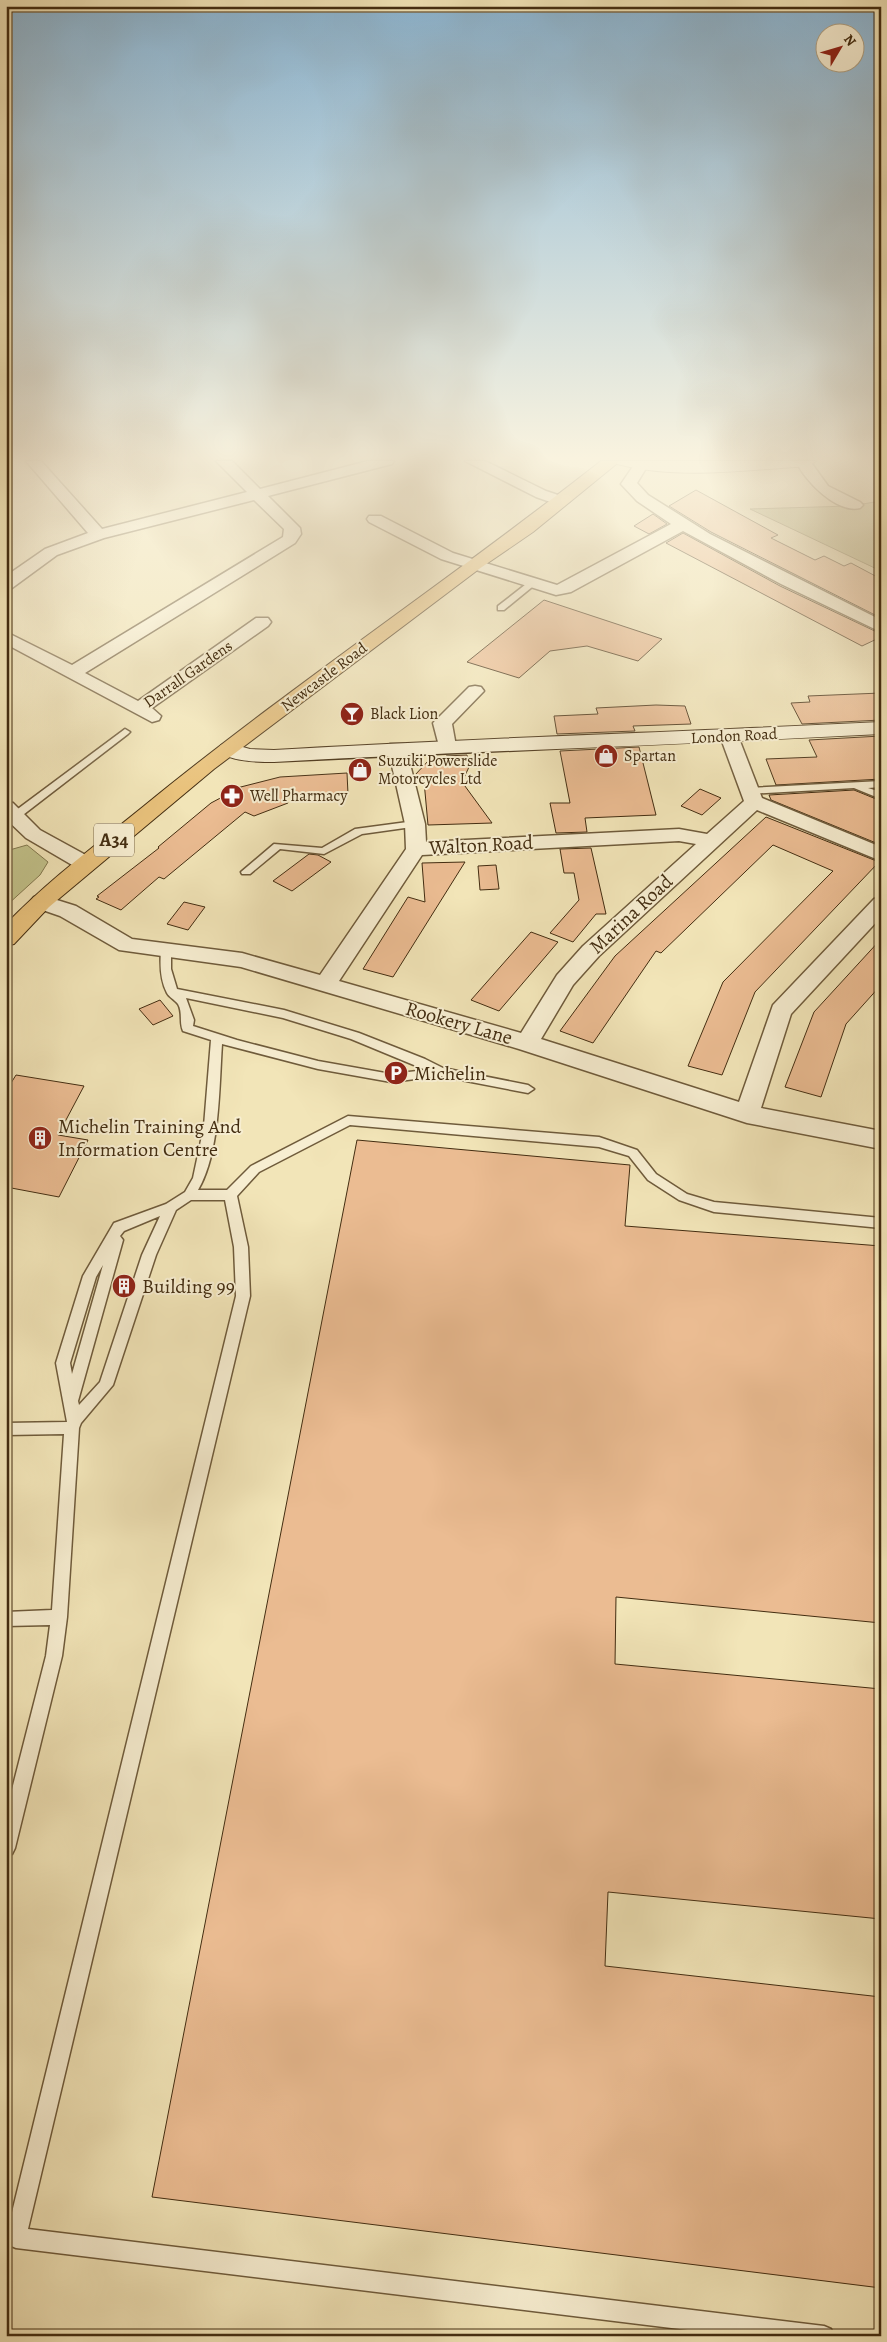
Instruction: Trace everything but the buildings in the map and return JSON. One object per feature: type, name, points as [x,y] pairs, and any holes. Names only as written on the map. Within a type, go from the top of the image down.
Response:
[{"type":"highway","name":"Newcastle Road","points":[[228,749],[466,570]]},
{"type":"highway","name":"A34","points":[[6,938],[41,902],[228,749]]},
{"type":"main road","name":"London Road","points":[[228,749],[249,755],[274,756],[398,748],[629,741],[881,728]]},
{"type":"street","points":[[6,584],[25,570]]},
{"type":"street","points":[[6,638],[72,674],[240,570]]},
{"type":"street","points":[[490,570],[556,590],[565,588],[598,570]]},
{"type":"street","points":[[770,570],[881,627]]},
{"type":"street","name":"Darrall Gardens","points":[[72,674],[146,712],[262,622]]},
{"type":"street","points":[[447,746],[442,723],[475,691]]},
{"type":"street","points":[[729,736],[751,796],[881,855]]},
{"type":"street","points":[[398,748],[415,824],[416,848]]},
{"type":"street","name":"Marina Road","points":[[527,1043],[565,980],[591,951],[710,841],[751,796]]},
{"type":"street","points":[[11,812],[33,834],[86,864]]},
{"type":"street","name":"Walton Road","points":[[325,985],[416,848],[679,835],[710,841]]},
{"type":"street","name":"Rookery Lane","points":[[41,902],[68,911],[127,945],[242,960],[527,1043],[747,1114],[881,1140]]},
{"type":"street","points":[[747,1114],[781,1011],[881,904]]},
{"type":"lane","points":[[501,608],[533,584]]},
{"type":"lane","points":[[11,812],[125,732]]},
{"type":"lane","points":[[751,796],[881,784]]},
{"type":"lane","points":[[854,786],[881,796]]},
{"type":"lane","points":[[246,872],[278,846],[324,851],[359,831],[415,824]]},
{"type":"lane","points":[[166,950],[165,969],[172,992],[183,1002],[188,1020],[187,1028],[318,1065],[390,1078],[440,1072]]},
{"type":"lane","points":[[172,992],[236,1002],[284,1014],[355,1036],[421,1062],[440,1072],[528,1089]]},
{"type":"lane","points":[[6,1848],[54,1656],[60,1617],[63,1543],[74,1424],[70,1404],[122,1226],[171,1207],[189,1195],[199,1178],[210,1126],[217,1038]]},
{"type":"lane","points":[[189,1195],[230,1195],[255,1169],[348,1120],[599,1142],[633,1153],[652,1177],[683,1197],[714,1206],[881,1223]]},
{"type":"lane","points":[[230,1195],[242,1246],[243,1296],[16,2238],[824,2336]]},
{"type":"lane","points":[[6,1429],[74,1424],[106,1385],[149,1255],[171,1207]]},
{"type":"lane","points":[[6,1619],[60,1617]]},
{"type":"green space","points":[[27,845],[48,862],[40,875],[6,906],[6,851]]},
{"type":"place","name":"Black Lion","points":[[352,714]]},
{"type":"place","name":"Spartan","points":[[606,756]]},
{"type":"place","name":"Suzuki Powerslide Motorcycles Ltd","points":[[360,770]]},
{"type":"place","name":"Well Pharmacy","points":[[232,796]]},
{"type":"place","name":"Michelin","points":[[396,1073]]},
{"type":"place","name":"Michelin Training And Information Centre","points":[[40,1138]]},
{"type":"place","name":"Building 99","points":[[124,1286]]}]
